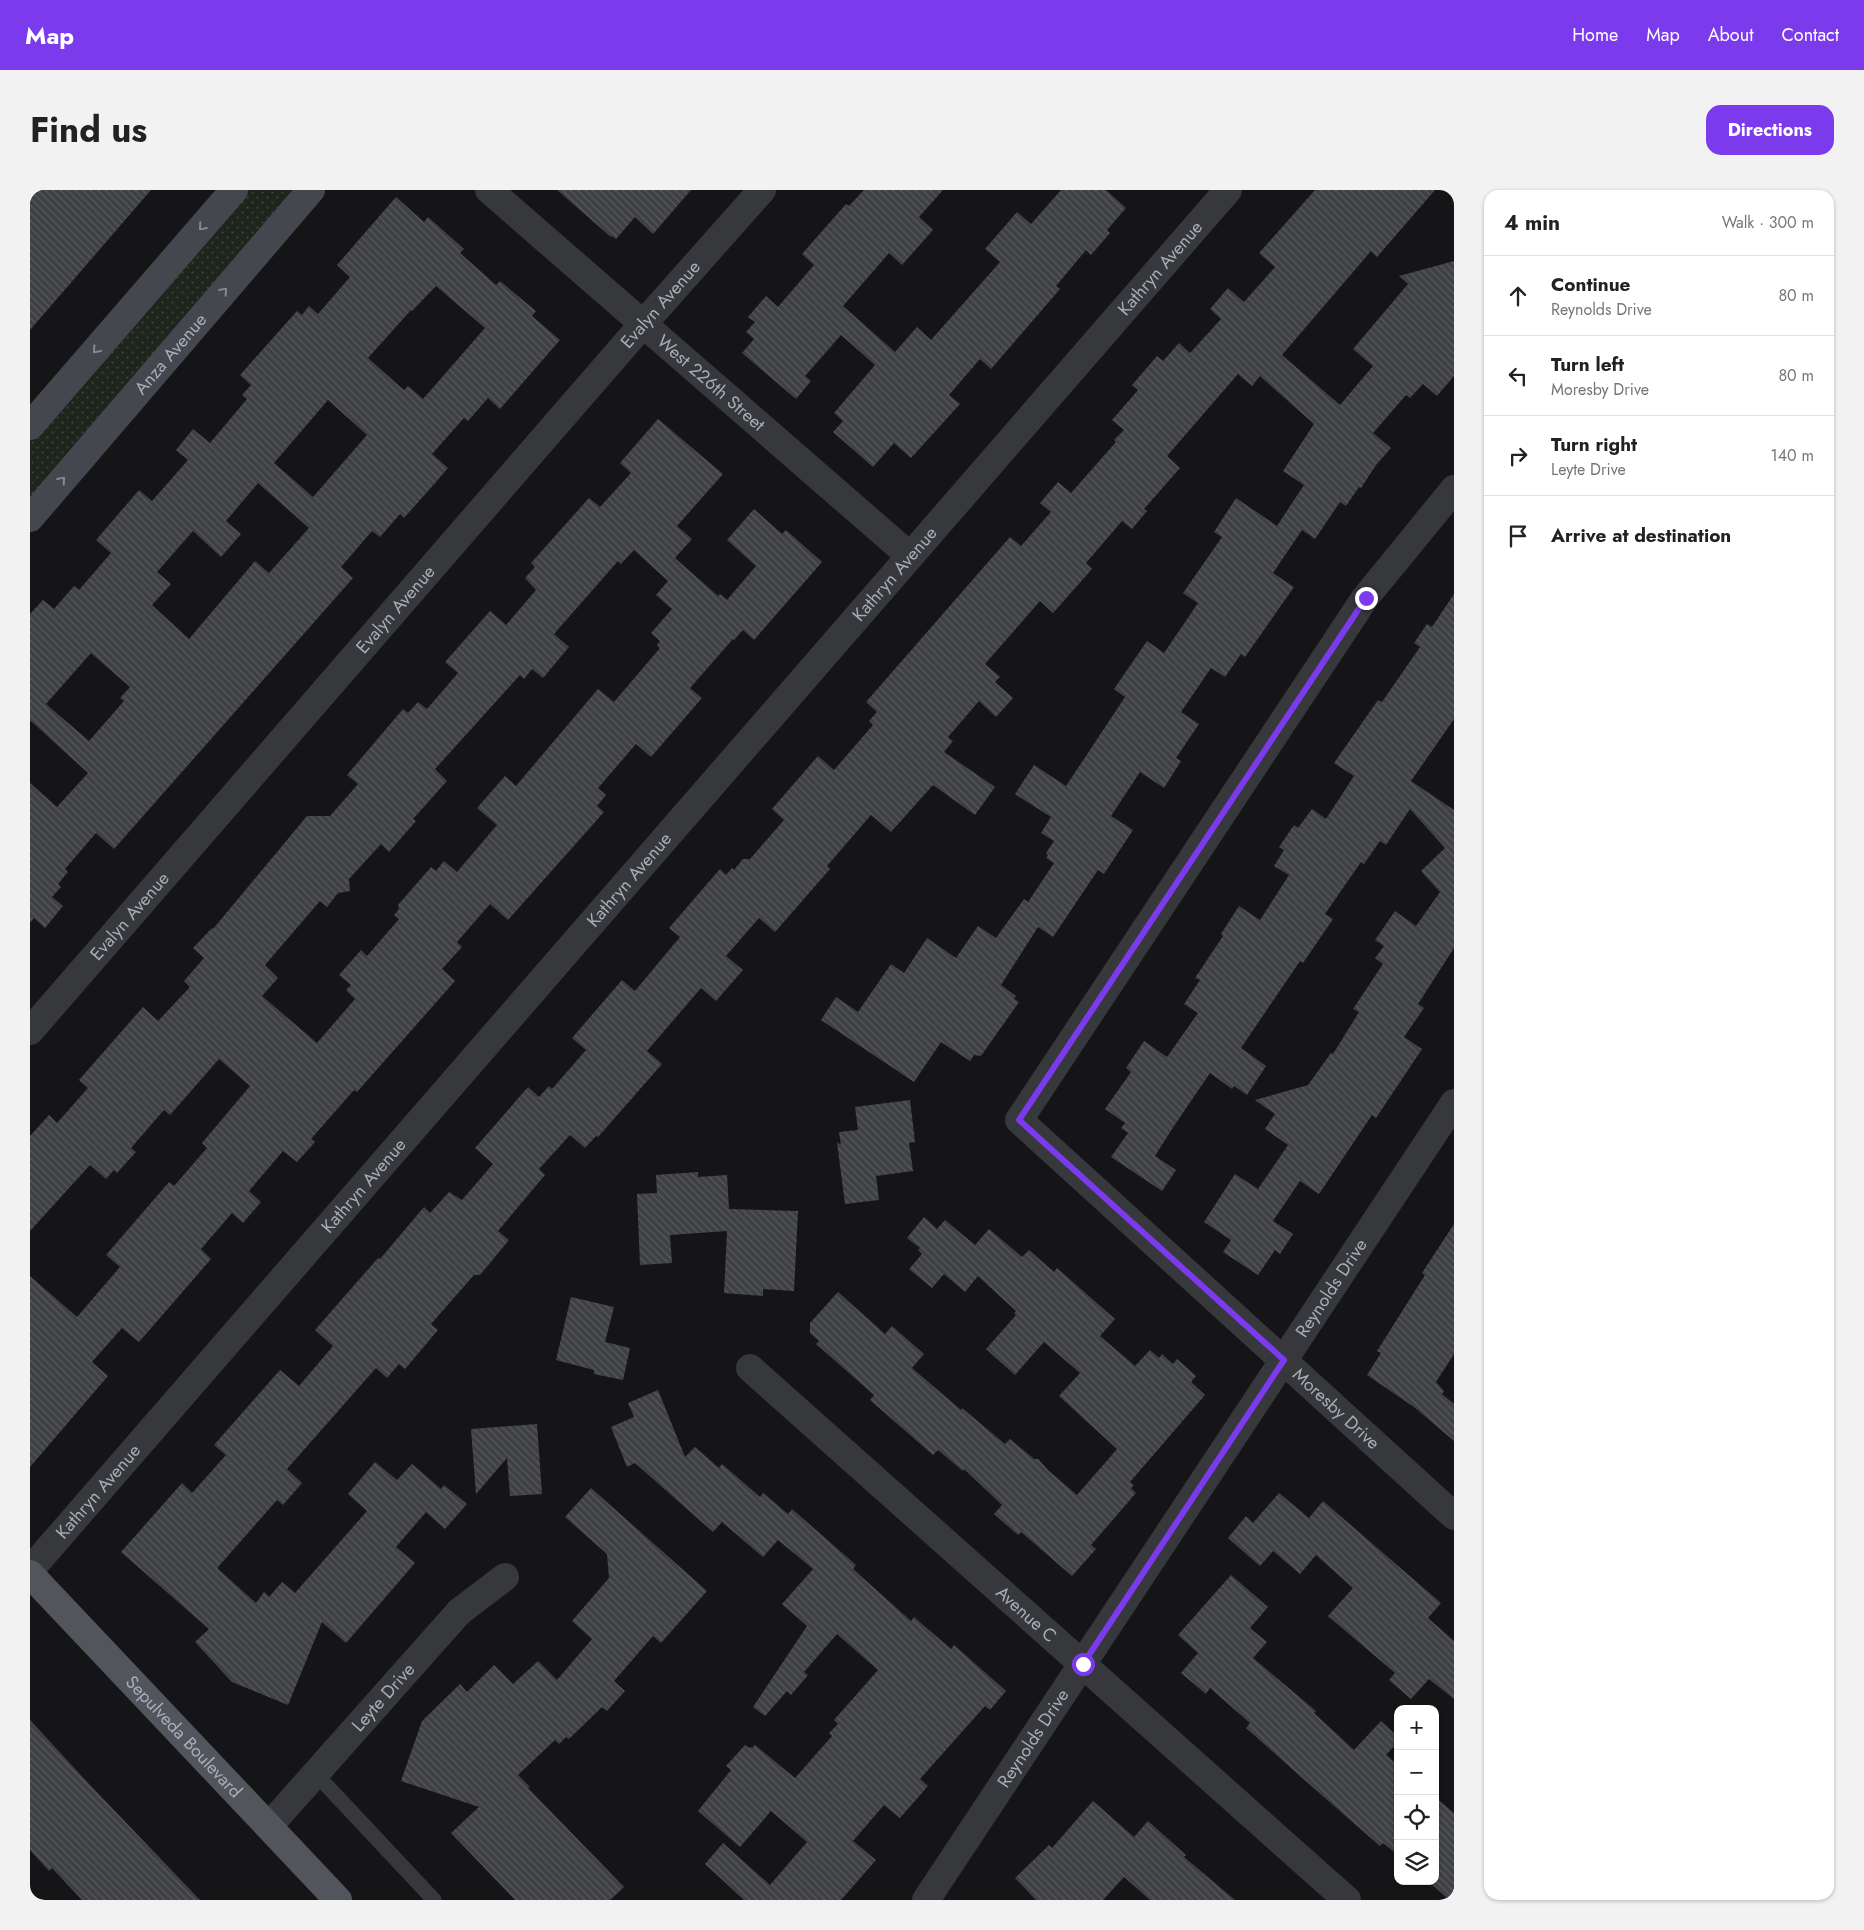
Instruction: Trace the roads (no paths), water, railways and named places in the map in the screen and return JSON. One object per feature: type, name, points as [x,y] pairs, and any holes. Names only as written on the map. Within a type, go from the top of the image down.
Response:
[{"type":"main road","points":[[30,426],[234,190]]},
{"type":"main road","name":"Anza Avenue","points":[[30,518],[311,190]]},
{"type":"main road","name":"Sepulveda Boulevard","points":[[30,1572],[338,1900]]},
{"type":"street","name":"West 226th Street","points":[[489,190],[910,556]]},
{"type":"street","name":"Evalyn Avenue","points":[[30,1031],[643,324],[762,190]]},
{"type":"street","name":"Kathryn Avenue","points":[[30,1572],[1228,190]]},
{"type":"street","name":"Moresby Drive","points":[[1454,489],[1366,598],[1019,1120],[1454,1516]]},
{"type":"street","name":"Reynolds Drive","points":[[926,1900],[1454,1102]]},
{"type":"street","name":"Avenue C","points":[[750,1368],[1347,1900]]},
{"type":"street","name":"Leyte Drive","points":[[269,1826],[459,1612],[505,1577]]},
{"type":"lane","points":[[315,1773],[434,1900]]}]
